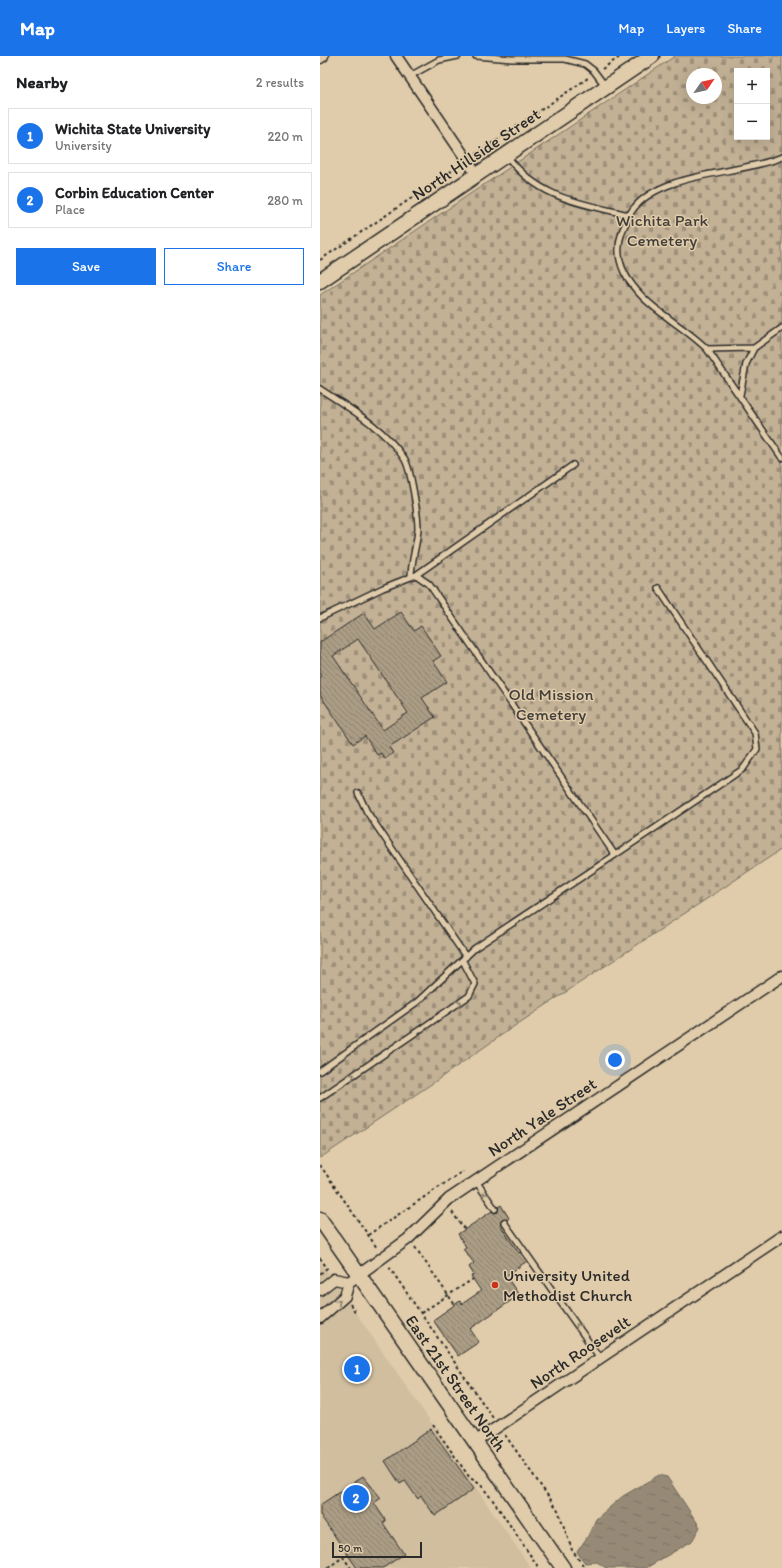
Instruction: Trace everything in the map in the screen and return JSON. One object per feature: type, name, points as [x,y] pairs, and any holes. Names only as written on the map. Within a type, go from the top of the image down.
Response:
[{"type":"main road","name":"North Hillside Street","points":[[320,281],[652,56]]},
{"type":"main road","name":"East 21st Street North","points":[[320,1219],[354,1279],[475,1442],[563,1568]]},
{"type":"street","points":[[396,56],[477,175]]},
{"type":"street","name":"North Yale Street","points":[[320,1318],[345,1296],[354,1279],[408,1239],[449,1199],[782,976]]},
{"type":"street","name":"North Roosevelt","points":[[475,1442],[782,1236]]},
{"type":"street","points":[[320,1290],[334,1279],[354,1279]]},
{"type":"lane","points":[[410,76],[440,60],[458,56]]},
{"type":"lane","points":[[476,56],[512,59],[565,59],[585,64],[594,71],[606,87]]},
{"type":"lane","points":[[506,155],[517,169],[531,181],[550,193],[569,201],[628,215]]},
{"type":"lane","points":[[782,157],[760,165],[692,178],[656,191],[635,206],[628,215],[620,239],[618,253],[623,272],[632,286],[647,302],[694,336],[707,349],[782,458]]},
{"type":"lane","points":[[740,396],[746,364],[754,348],[782,328]]},
{"type":"lane","points":[[707,349],[754,348]]},
{"type":"lane","points":[[320,389],[376,427],[405,459],[416,502],[418,530],[411,564],[414,576],[429,584],[615,855]]},
{"type":"lane","points":[[320,618],[383,588],[414,576],[573,465]]},
{"type":"lane","points":[[320,1071],[417,1002],[475,948],[743,769],[757,749],[755,733],[658,588]]},
{"type":"lane","points":[[320,1098],[469,996],[475,984],[464,959],[366,812],[358,793]]},
{"type":"lane","points":[[476,1181],[495,1209]]},
{"type":"lane","points":[[504,1222],[600,1358]]},
{"type":"path","points":[[320,1165],[498,1426],[558,1510],[572,1550],[585,1568]]},
{"type":"path","points":[[368,1235],[463,1171]]},
{"type":"path","points":[[415,1247],[455,1305]]},
{"type":"path","points":[[320,1258],[327,1268],[320,1274]]},
{"type":"path","points":[[421,1313],[473,1279]]},
{"type":"path","points":[[433,1425],[470,1478],[480,1484],[495,1503],[539,1568]]},
{"type":"path","points":[[328,1568],[343,1557],[351,1568]]},
{"type":"shaded area","points":[[320,1261],[433,1425],[531,1568],[320,1568]]},
{"type":"green space","name":"Old Mission Cemetery","points":[[675,56],[782,56],[782,849],[513,1027],[430,1085],[320,1158],[320,295]]},
{"type":"water","points":[[659,1475],[667,1477],[700,1527],[692,1541],[646,1568],[606,1568],[597,1562],[585,1563],[577,1552],[588,1536],[596,1519],[623,1496]]},
{"type":"building","points":[[401,612],[414,631],[421,626],[441,656],[433,661],[447,682],[422,698],[435,717],[389,747],[393,753],[385,759],[381,753],[377,755],[365,736],[353,744],[320,695],[320,642],[364,613],[375,629]],"holes":[[[358,639],[408,713],[383,730],[333,656]]]},
{"type":"building","name":"University United Methodist Church","points":[[501,1205],[509,1218],[507,1220],[502,1219],[500,1225],[519,1253],[520,1252],[527,1261],[506,1276],[519,1295],[470,1329],[479,1342],[458,1356],[433,1320],[460,1301],[462,1304],[481,1291],[471,1276],[474,1275],[469,1267],[474,1263],[463,1249],[466,1247],[458,1234],[492,1211],[495,1213],[498,1212],[498,1207]]},
{"type":"building","points":[[431,1429],[474,1489],[435,1516],[421,1496],[418,1499],[405,1481],[400,1484],[385,1461]]},
{"type":"building","points":[[363,1476],[381,1498],[374,1503],[386,1521],[383,1523],[404,1554],[383,1568],[357,1568],[320,1515],[320,1505]]},
{"type":"place","name":"University United Methodist Church","points":[[495,1285]]},
{"type":"place","name":"Wichita State University","points":[[357,1369]]},
{"type":"place","name":"Corbin Education Center","points":[[356,1498]]},
{"type":"park label","name":"Wichita Park Cemetery","points":[[662,230]]}]
